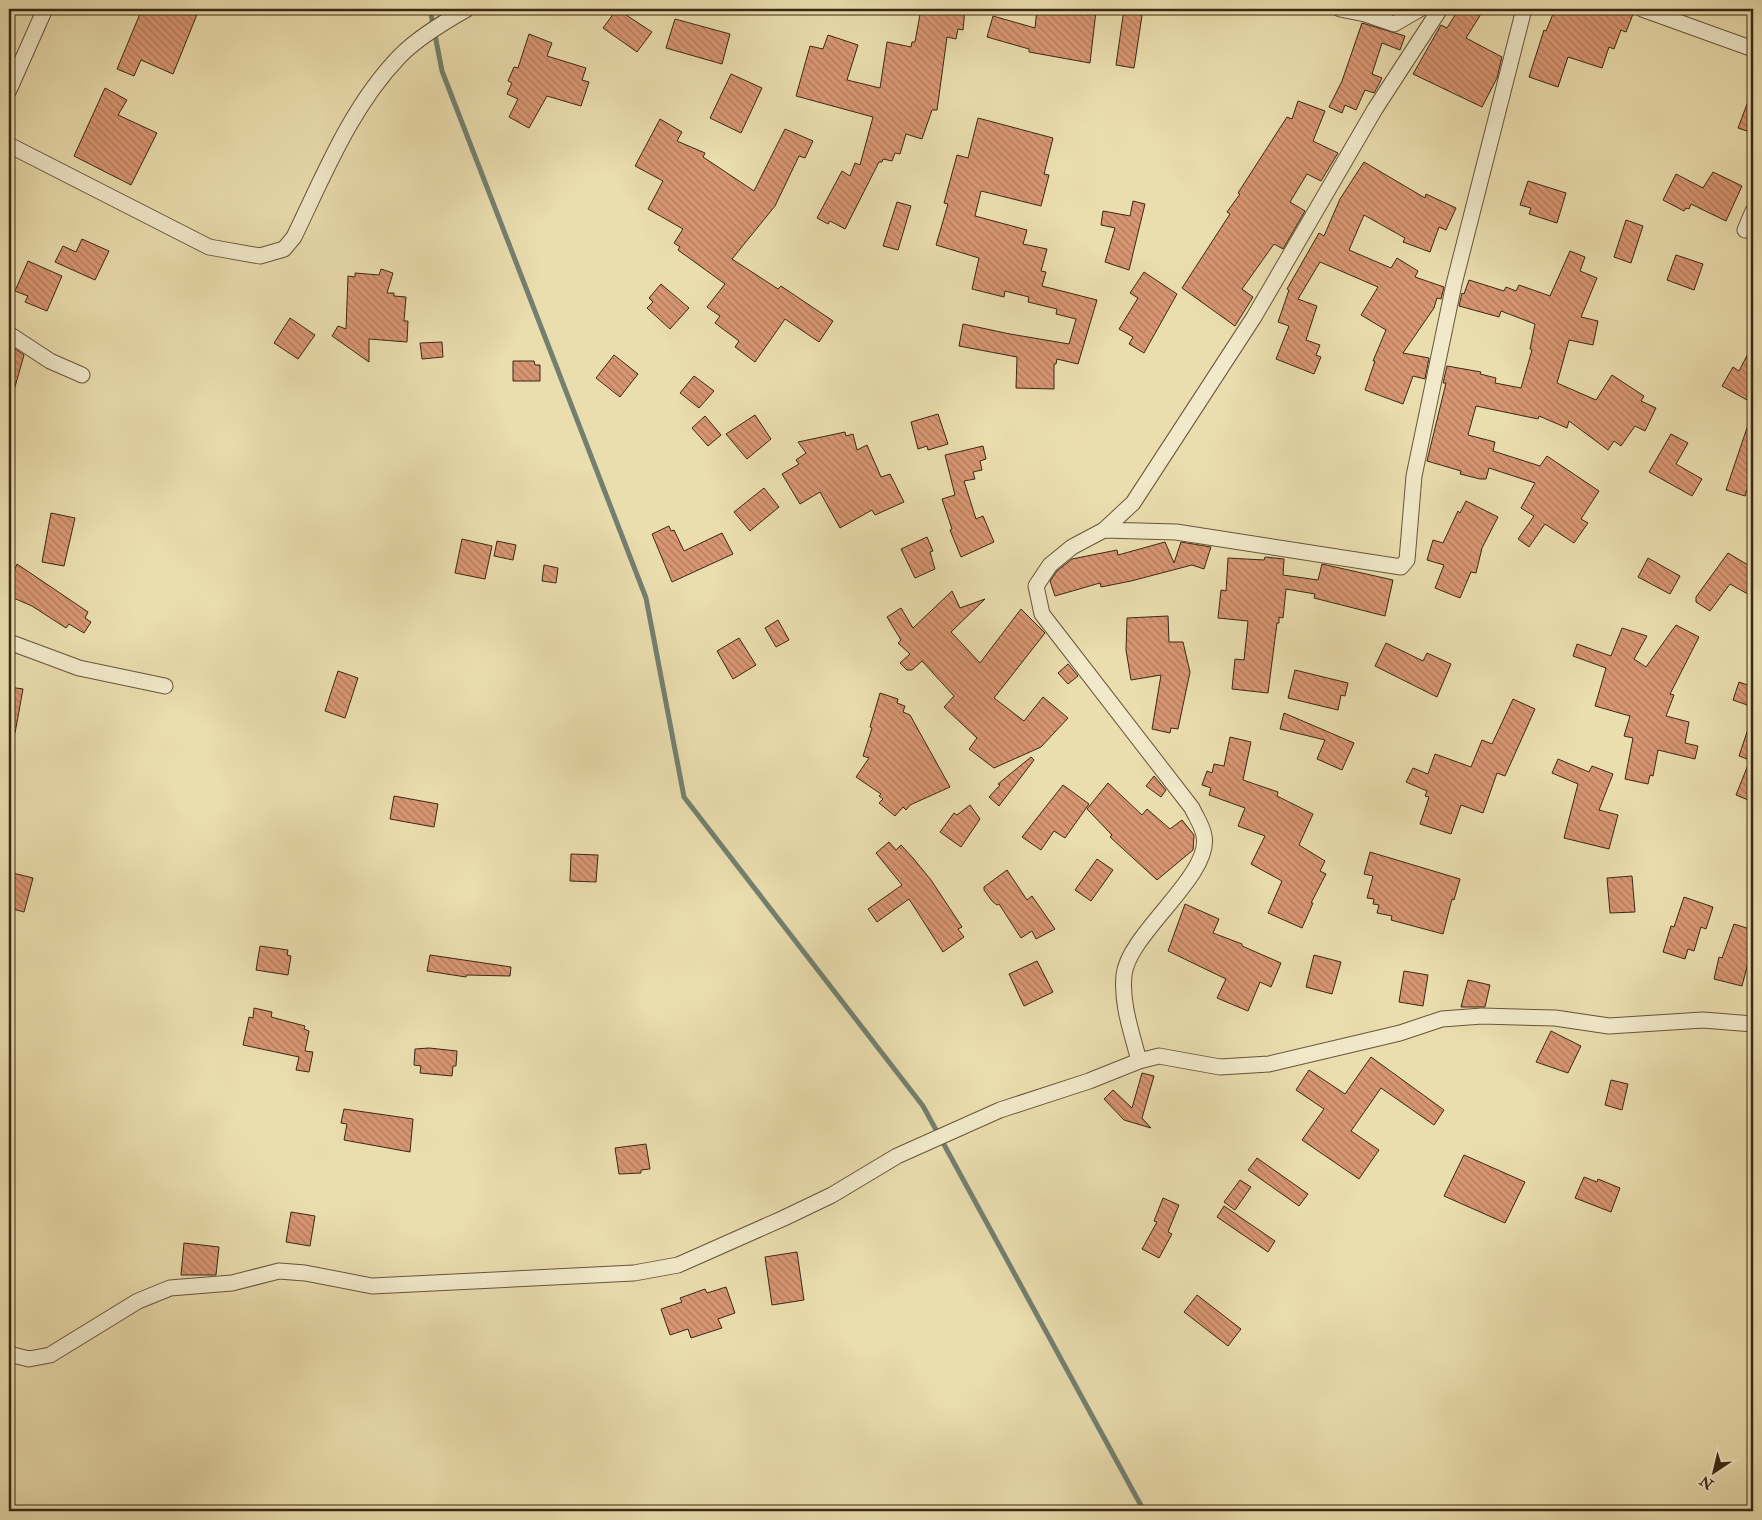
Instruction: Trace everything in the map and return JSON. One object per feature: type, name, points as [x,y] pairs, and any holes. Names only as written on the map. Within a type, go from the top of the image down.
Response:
[{"type":"street","points":[[9,90],[45,9]]},
{"type":"street","points":[[9,145],[209,247],[260,256],[284,249],[294,237],[338,145],[371,90],[400,56],[445,21],[467,9]]},
{"type":"street","points":[[1340,9],[1365,14],[1394,24],[1420,9]]},
{"type":"street","points":[[1139,1060],[1126,1011],[1124,974],[1131,953],[1199,864],[1205,837],[1192,808],[1042,614],[1036,586],[1050,564],[1072,547],[1104,530],[1133,502],[1248,325],[1375,109],[1440,9]]},
{"type":"street","points":[[1104,530],[1176,532],[1401,567],[1407,560],[1414,476],[1454,284],[1524,9]]},
{"type":"street","points":[[1642,9],[1753,49]]},
{"type":"street","points":[[1745,230],[1753,211]]},
{"type":"street","points":[[9,334],[50,361],[82,375]]},
{"type":"street","points":[[9,642],[79,668],[165,686]]},
{"type":"street","points":[[9,1354],[29,1359],[50,1355],[138,1301],[170,1288],[232,1283],[279,1271],[305,1273],[372,1286],[634,1273],[660,1270],[678,1265],[784,1218],[832,1194],[897,1156],[1000,1110],[1089,1080],[1139,1060],[1159,1056],[1220,1067],[1269,1064],[1400,1033],[1442,1019],[1482,1016],[1555,1018],[1608,1026],[1702,1020],[1753,1024]]},
{"type":"building","points":[[142,9],[190,9],[198,12],[173,74],[141,60],[134,76],[117,69]]},
{"type":"building","points":[[617,9],[652,32],[637,52],[603,28]]},
{"type":"building","points":[[921,9],[965,9],[963,30],[958,29],[956,39],[947,37],[937,110],[932,110],[922,139],[906,134],[900,154],[895,153],[892,161],[883,159],[882,162],[879,162],[845,229],[830,221],[828,224],[817,218],[842,171],[850,176],[855,163],[860,165],[873,117],[796,96],[810,46],[823,49],[828,35],[858,45],[847,80],[880,88],[887,42],[911,47],[912,42],[915,42]]},
{"type":"building","points":[[1037,9],[1096,11],[1090,63],[1029,52],[1029,49],[987,37],[993,16],[1035,28]]},
{"type":"building","points":[[1124,9],[1143,9],[1134,68],[1116,65]]},
{"type":"building","points":[[1459,9],[1484,9],[1466,38],[1502,57],[1497,78],[1482,107],[1413,74],[1441,25],[1447,28]]},
{"type":"building","points":[[1555,9],[1619,9],[1633,14],[1626,32],[1621,30],[1614,49],[1609,47],[1602,68],[1568,57],[1558,87],[1529,77],[1544,30],[1546,31]]},
{"type":"building","points":[[675,19],[730,34],[722,64],[666,48]]},
{"type":"building","points":[[1362,23],[1405,36],[1400,50],[1382,43],[1372,74],[1382,78],[1377,88],[1374,93],[1365,90],[1356,110],[1345,105],[1342,113],[1329,107],[1342,81]]},
{"type":"building","points":[[529,34],[552,43],[547,56],[586,68],[582,80],[589,82],[581,106],[547,96],[529,128],[509,117],[518,99],[507,94],[512,83],[508,81],[514,67],[518,68]]},
{"type":"building","points":[[731,74],[762,88],[741,133],[710,118]]},
{"type":"building","points":[[105,88],[127,100],[118,115],[157,133],[131,185],[74,156]]},
{"type":"building","points":[[1753,91],[1753,133],[1738,128]]},
{"type":"building","points":[[1298,101],[1325,111],[1313,141],[1338,153],[1321,181],[1307,174],[1290,202],[1305,211],[1283,249],[1274,244],[1242,289],[1253,297],[1235,326],[1182,288],[1230,214],[1227,212],[1240,194],[1238,193],[1287,117],[1292,119]]},
{"type":"building","points":[[978,118],[1053,138],[1044,174],[1049,175],[1041,206],[981,191],[975,216],[1027,230],[1023,244],[1047,249],[1041,271],[1046,272],[1042,286],[1097,300],[1078,364],[1057,359],[1056,364],[1054,364],[1054,389],[1016,388],[1017,357],[959,346],[963,324],[1069,344],[1076,319],[1056,314],[1057,309],[1028,302],[1029,297],[1005,291],[1004,297],[972,289],[979,258],[936,245],[948,204],[944,203],[957,155],[968,158]]},
{"type":"building","points":[[660,119],[682,132],[677,141],[705,153],[703,157],[754,191],[785,129],[813,141],[805,158],[799,156],[775,206],[732,259],[778,289],[781,286],[833,321],[819,342],[785,319],[755,362],[735,347],[739,341],[715,323],[720,316],[707,307],[725,284],[678,250],[680,247],[674,243],[683,229],[648,209],[663,181],[635,166]]},
{"type":"building","points":[[1364,162],[1425,198],[1426,194],[1456,208],[1446,230],[1439,227],[1430,252],[1403,242],[1405,238],[1364,215],[1349,250],[1391,268],[1397,258],[1418,271],[1415,277],[1444,287],[1441,299],[1437,298],[1434,308],[1403,353],[1429,358],[1425,379],[1413,376],[1403,404],[1365,390],[1375,361],[1373,361],[1386,330],[1361,315],[1378,287],[1320,262],[1298,299],[1317,306],[1306,340],[1320,345],[1316,355],[1321,357],[1314,374],[1276,359],[1289,326],[1278,322],[1289,290],[1287,289],[1319,233],[1324,236],[1340,199]]},
{"type":"building","points":[[1713,172],[1742,186],[1726,221],[1691,204],[1689,209],[1686,208],[1684,211],[1663,200],[1676,174],[1703,188]]},
{"type":"building","points":[[1528,181],[1566,193],[1557,223],[1529,214],[1531,208],[1520,205]]},
{"type":"building","points":[[1133,201],[1145,204],[1129,270],[1105,262],[1115,228],[1101,225],[1103,211],[1130,216]]},
{"type":"building","points":[[897,202],[911,206],[898,250],[883,246]]},
{"type":"building","points":[[1626,220],[1643,226],[1631,263],[1614,257]]},
{"type":"building","points":[[82,239],[109,251],[95,280],[55,262],[63,246],[76,252]]},
{"type":"building","points":[[1570,251],[1585,257],[1580,271],[1597,278],[1581,317],[1598,321],[1593,345],[1569,340],[1557,383],[1596,400],[1612,375],[1644,396],[1641,401],[1656,408],[1645,431],[1635,426],[1621,446],[1614,441],[1608,450],[1569,421],[1567,428],[1539,416],[1538,419],[1476,406],[1468,435],[1495,442],[1493,451],[1540,466],[1547,456],[1599,491],[1581,519],[1588,523],[1574,543],[1545,524],[1529,547],[1518,539],[1534,516],[1521,508],[1535,483],[1489,468],[1486,479],[1480,479],[1460,474],[1461,471],[1427,461],[1446,383],[1443,383],[1447,366],[1481,372],[1480,374],[1496,378],[1495,383],[1521,388],[1532,350],[1530,349],[1535,324],[1501,311],[1499,317],[1459,306],[1462,293],[1464,294],[1469,280],[1504,291],[1506,287],[1516,291],[1519,285],[1550,296]]},
{"type":"building","points":[[1676,255],[1703,264],[1694,290],[1667,280]]},
{"type":"building","points":[[28,261],[62,276],[47,311],[25,302],[28,296],[15,291]]},
{"type":"building","points":[[381,269],[393,273],[387,293],[406,297],[404,321],[408,321],[407,342],[369,339],[369,362],[332,336],[338,326],[346,329],[348,276],[355,277],[355,273],[379,275]]},
{"type":"building","points":[[1144,272],[1177,294],[1144,353],[1129,344],[1133,337],[1119,329],[1138,298],[1130,293]]},
{"type":"building","points":[[661,284],[689,308],[670,329],[647,308],[653,302],[649,298]]},
{"type":"building","points":[[290,318],[315,335],[298,359],[274,343]]},
{"type":"building","points":[[442,342],[443,357],[422,359],[420,343]]},
{"type":"building","points":[[1753,344],[1753,390],[1747,400],[1722,386],[1733,367],[1739,371]]},
{"type":"building","points":[[9,345],[24,355],[13,394],[9,393]]},
{"type":"building","points":[[614,355],[638,374],[620,397],[596,378]]},
{"type":"building","points":[[513,361],[534,361],[535,365],[540,365],[540,381],[513,381]]},
{"type":"building","points":[[694,376],[714,391],[699,408],[680,393]]},
{"type":"building","points":[[938,414],[948,444],[928,450],[927,446],[918,449],[911,422]]},
{"type":"building","points":[[755,415],[771,439],[747,459],[726,434]]},
{"type":"building","points":[[705,416],[721,435],[708,446],[692,428]]},
{"type":"building","points":[[1751,416],[1753,417],[1753,470],[1745,496],[1726,490]]},
{"type":"building","points":[[845,432],[846,436],[853,434],[857,450],[867,445],[881,477],[890,474],[904,502],[875,515],[872,510],[840,528],[820,492],[800,504],[782,474],[799,464],[796,460],[806,453],[798,442]]},
{"type":"building","points":[[1671,434],[1688,443],[1676,464],[1702,479],[1692,496],[1649,472]]},
{"type":"building","points":[[983,446],[986,459],[980,461],[982,470],[973,472],[975,479],[964,481],[976,519],[983,516],[994,542],[961,557],[950,530],[952,529],[942,499],[955,495],[945,455]]},
{"type":"building","points":[[764,488],[779,507],[750,531],[734,512]]},
{"type":"building","points":[[1466,501],[1498,517],[1482,548],[1476,573],[1471,572],[1460,598],[1435,588],[1444,565],[1427,560],[1433,540],[1443,543],[1458,511],[1460,513]]},
{"type":"building","points":[[51,513],[75,518],[64,566],[42,562]]},
{"type":"building","points":[[669,526],[671,531],[674,530],[684,551],[722,533],[733,554],[672,582],[652,534]]},
{"type":"building","points":[[927,537],[933,551],[930,552],[935,569],[915,578],[901,549]]},
{"type":"building","points":[[462,539],[492,546],[485,579],[455,573]]},
{"type":"building","points":[[497,541],[516,545],[513,560],[494,556]]},
{"type":"building","points":[[1165,542],[1174,563],[1181,542],[1211,547],[1204,569],[1192,565],[1101,587],[1100,583],[1055,596],[1050,581],[1057,571],[1072,559],[1117,550],[1118,555]]},
{"type":"building","points":[[1728,553],[1753,568],[1753,597],[1730,584],[1710,611],[1696,602],[1696,597]]},
{"type":"building","points":[[1265,557],[1284,559],[1283,575],[1318,580],[1322,564],[1393,580],[1385,616],[1314,598],[1315,594],[1286,589],[1283,618],[1279,617],[1279,623],[1277,623],[1268,693],[1232,689],[1235,659],[1244,660],[1248,621],[1218,618],[1221,590],[1226,591],[1228,558],[1264,560]]},
{"type":"building","points":[[1648,558],[1680,576],[1670,594],[1638,577]]},
{"type":"building","points":[[17,564],[88,612],[85,618],[91,622],[84,633],[69,624],[66,628],[32,606],[9,596],[9,584]]},
{"type":"building","points":[[544,565],[558,568],[556,583],[542,581]]},
{"type":"building","points":[[952,591],[960,608],[985,599],[951,632],[980,663],[1021,609],[1045,633],[994,698],[1024,721],[1043,697],[1068,718],[1041,747],[994,768],[969,749],[977,738],[944,707],[954,696],[922,661],[912,670],[907,670],[900,663],[910,654],[898,643],[901,640],[887,617],[901,608],[913,628]]},
{"type":"building","points":[[1168,616],[1169,642],[1183,642],[1190,672],[1178,729],[1171,728],[1170,733],[1152,729],[1161,675],[1131,680],[1126,650],[1127,618]]},
{"type":"building","points":[[778,620],[789,640],[776,647],[765,628]]},
{"type":"building","points":[[1676,625],[1699,637],[1670,694],[1674,695],[1666,716],[1689,722],[1685,743],[1698,746],[1695,759],[1658,750],[1653,776],[1650,775],[1648,784],[1625,779],[1633,738],[1624,736],[1630,716],[1595,706],[1606,668],[1573,656],[1577,644],[1611,656],[1622,628],[1647,636],[1634,659],[1646,667]]},
{"type":"building","points":[[739,638],[756,665],[733,679],[717,651]]},
{"type":"building","points":[[1386,643],[1423,661],[1427,653],[1451,664],[1437,697],[1375,666]]},
{"type":"building","points":[[1068,664],[1078,676],[1068,684],[1058,673]]},
{"type":"building","points":[[1295,670],[1348,683],[1345,696],[1341,695],[1338,710],[1288,698]]},
{"type":"building","points":[[338,671],[358,678],[345,718],[325,711]]},
{"type":"building","points":[[1739,682],[1753,687],[1753,707],[1733,700]]},
{"type":"building","points":[[9,687],[23,689],[15,733],[9,732]]},
{"type":"building","points":[[880,693],[898,699],[897,703],[905,706],[903,712],[910,715],[950,787],[910,805],[906,810],[903,807],[895,816],[879,803],[883,799],[879,796],[881,794],[856,777],[869,758],[863,756]]},
{"type":"building","points":[[1513,699],[1535,709],[1505,776],[1497,773],[1483,813],[1461,805],[1451,834],[1420,824],[1429,797],[1425,796],[1427,791],[1406,782],[1413,768],[1428,774],[1435,754],[1471,767],[1482,740],[1492,744]]},
{"type":"building","points":[[1284,713],[1354,743],[1342,770],[1317,759],[1325,740],[1280,729]]},
{"type":"building","points":[[1751,720],[1753,720],[1753,802],[1736,795],[1750,760],[1739,756]]},
{"type":"building","points":[[1230,737],[1251,742],[1243,780],[1278,792],[1277,796],[1313,814],[1299,845],[1325,861],[1320,871],[1326,874],[1311,903],[1313,903],[1302,928],[1268,913],[1282,881],[1251,864],[1265,836],[1238,826],[1245,808],[1209,795],[1211,788],[1202,785],[1207,771],[1212,773],[1214,764],[1224,766]]},
{"type":"building","points":[[1031,757],[1034,760],[999,806],[989,797],[1000,785],[998,784]]},
{"type":"building","points":[[1558,759],[1589,772],[1592,766],[1613,774],[1599,810],[1618,815],[1609,849],[1564,838],[1578,784],[1552,773]]},
{"type":"building","points":[[1154,776],[1166,790],[1161,797],[1146,786]]},
{"type":"building","points":[[1108,783],[1142,815],[1147,809],[1170,829],[1182,820],[1194,835],[1193,850],[1157,880],[1110,837],[1112,835],[1087,809]]},
{"type":"building","points":[[1063,785],[1089,804],[1065,838],[1054,831],[1041,850],[1022,837]]},
{"type":"building","points":[[394,796],[438,804],[434,827],[390,819]]},
{"type":"building","points":[[970,805],[980,819],[961,847],[940,832],[954,813],[957,815]]},
{"type":"building","points":[[889,842],[896,850],[901,845],[913,858],[931,880],[962,927],[958,929],[964,937],[943,952],[909,899],[877,922],[868,909],[902,885],[876,853]]},
{"type":"building","points":[[1370,852],[1460,879],[1454,900],[1452,899],[1443,934],[1391,920],[1392,916],[1377,913],[1379,905],[1373,904],[1374,899],[1367,898],[1373,876],[1364,874]]},
{"type":"building","points":[[571,854],[598,855],[596,882],[570,881]]},
{"type":"building","points":[[1097,859],[1113,870],[1091,901],[1075,890]]},
{"type":"building","points":[[1007,870],[1027,900],[1032,896],[1055,929],[1036,939],[1032,931],[1021,938],[999,904],[997,905],[992,901],[984,890],[984,887]]},
{"type":"building","points":[[9,872],[33,878],[24,912],[9,908]]},
{"type":"building","points":[[1632,876],[1635,912],[1610,913],[1607,878]]},
{"type":"building","points":[[1684,897],[1713,907],[1706,929],[1701,927],[1694,951],[1688,949],[1685,959],[1663,952],[1671,926],[1674,927]]},
{"type":"building","points":[[1185,904],[1219,919],[1213,933],[1242,944],[1242,946],[1281,963],[1271,987],[1260,982],[1248,1011],[1217,998],[1226,979],[1168,951]]},
{"type":"building","points":[[1734,924],[1753,930],[1753,960],[1749,959],[1742,986],[1714,979],[1719,957],[1722,958]]},
{"type":"building","points":[[260,946],[288,950],[287,955],[291,956],[288,975],[256,970]]},
{"type":"building","points":[[430,955],[511,967],[510,976],[467,975],[466,977],[427,971]]},
{"type":"building","points":[[1314,955],[1341,962],[1332,994],[1306,987]]},
{"type":"building","points":[[1037,961],[1053,992],[1024,1006],[1009,974]]},
{"type":"building","points":[[1404,971],[1428,975],[1423,1006],[1399,1002]]},
{"type":"building","points":[[1468,980],[1490,985],[1485,1007],[1461,1007]]},
{"type":"building","points":[[254,1008],[272,1012],[271,1017],[305,1026],[304,1029],[309,1031],[305,1051],[313,1052],[309,1072],[296,1070],[299,1057],[243,1045],[249,1017],[253,1018]]},
{"type":"building","points":[[1551,1031],[1581,1046],[1568,1073],[1536,1062]]},
{"type":"building","points":[[429,1048],[457,1051],[456,1066],[453,1066],[452,1076],[420,1073],[421,1066],[414,1065],[415,1049]]},
{"type":"building","points":[[1371,1057],[1444,1110],[1434,1125],[1381,1088],[1351,1131],[1379,1150],[1359,1179],[1302,1140],[1324,1109],[1296,1090],[1309,1070],[1345,1094]]},
{"type":"building","points":[[1142,1073],[1154,1076],[1142,1118],[1151,1128],[1124,1120],[1104,1099],[1113,1090],[1132,1108]]},
{"type":"building","points":[[1611,1080],[1628,1084],[1622,1110],[1605,1105]]},
{"type":"building","points":[[344,1109],[413,1119],[410,1152],[344,1140],[347,1124],[341,1123]]},
{"type":"building","points":[[646,1144],[650,1169],[641,1170],[641,1173],[619,1174],[615,1148]]},
{"type":"building","points":[[1464,1155],[1525,1182],[1505,1223],[1444,1196]]},
{"type":"building","points":[[1257,1158],[1308,1194],[1299,1206],[1248,1170]]},
{"type":"building","points":[[1584,1177],[1597,1182],[1598,1179],[1620,1188],[1611,1212],[1575,1198]]},
{"type":"building","points":[[1240,1180],[1251,1187],[1235,1210],[1224,1202]]},
{"type":"building","points":[[1163,1198],[1179,1205],[1168,1232],[1172,1234],[1159,1258],[1142,1249],[1157,1222],[1154,1221]]},
{"type":"building","points":[[1224,1206],[1275,1241],[1268,1252],[1217,1217]]},
{"type":"building","points":[[291,1212],[315,1216],[310,1246],[286,1242]]},
{"type":"building","points":[[184,1243],[219,1247],[216,1275],[181,1275]]},
{"type":"building","points":[[797,1252],[804,1300],[772,1305],[765,1257]]},
{"type":"building","points":[[726,1287],[735,1313],[718,1319],[722,1328],[691,1338],[688,1329],[670,1335],[661,1309],[682,1302],[680,1298],[705,1289],[707,1293]]},
{"type":"building","points":[[1197,1295],[1241,1329],[1228,1346],[1184,1312]]},
{"type":"waterway","points":[[430,9],[442,71],[646,598],[684,797],[923,1106],[1144,1511]]}]
